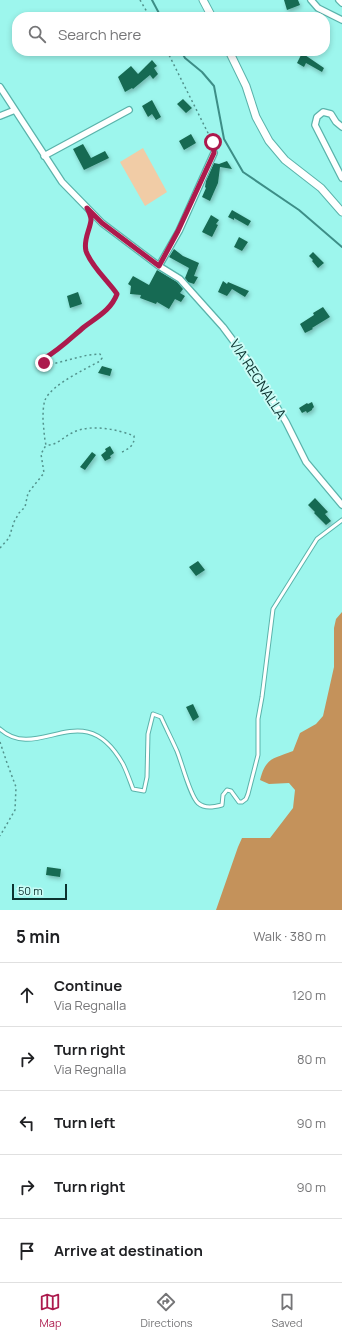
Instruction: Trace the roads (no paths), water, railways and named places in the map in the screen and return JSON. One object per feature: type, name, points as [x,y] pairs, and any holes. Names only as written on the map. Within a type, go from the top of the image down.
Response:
[{"type":"street","points":[[203,0],[209,12]]},
{"type":"street","points":[[311,0],[318,8],[326,12]]},
{"type":"street","points":[[339,0],[342,3]]},
{"type":"street","points":[[330,14],[342,20]]},
{"type":"street","points":[[231,56],[246,86],[256,117],[269,141],[285,160],[321,188],[342,212]]},
{"type":"street","name":"VIA REGNALLA","points":[[0,87],[62,182],[102,223],[159,266],[180,279],[202,302],[252,366],[286,422],[306,462],[342,505]]},
{"type":"street","points":[[0,116],[15,110]]},
{"type":"street","points":[[44,156],[128,110]]},
{"type":"street","points":[[342,127],[336,122],[331,114],[323,112],[317,117],[315,125],[342,178]]},
{"type":"street","points":[[159,266],[178,231],[214,153]]},
{"type":"lane","points":[[0,728],[6,734],[15,738],[32,739],[84,730],[95,733],[112,749],[123,764],[133,789],[144,791],[147,777],[148,734],[153,714],[161,717],[177,750],[193,795],[197,802],[204,806],[211,807],[222,805],[223,795],[227,790],[231,791],[239,802],[242,802],[246,799],[248,794],[258,755],[258,719],[273,609],[317,539],[342,520]]},
{"type":"waterway","points":[[152,0],[158,12]]},
{"type":"waterway","points":[[184,56],[202,72],[214,86],[224,139],[243,172],[299,210],[342,247]]}]
